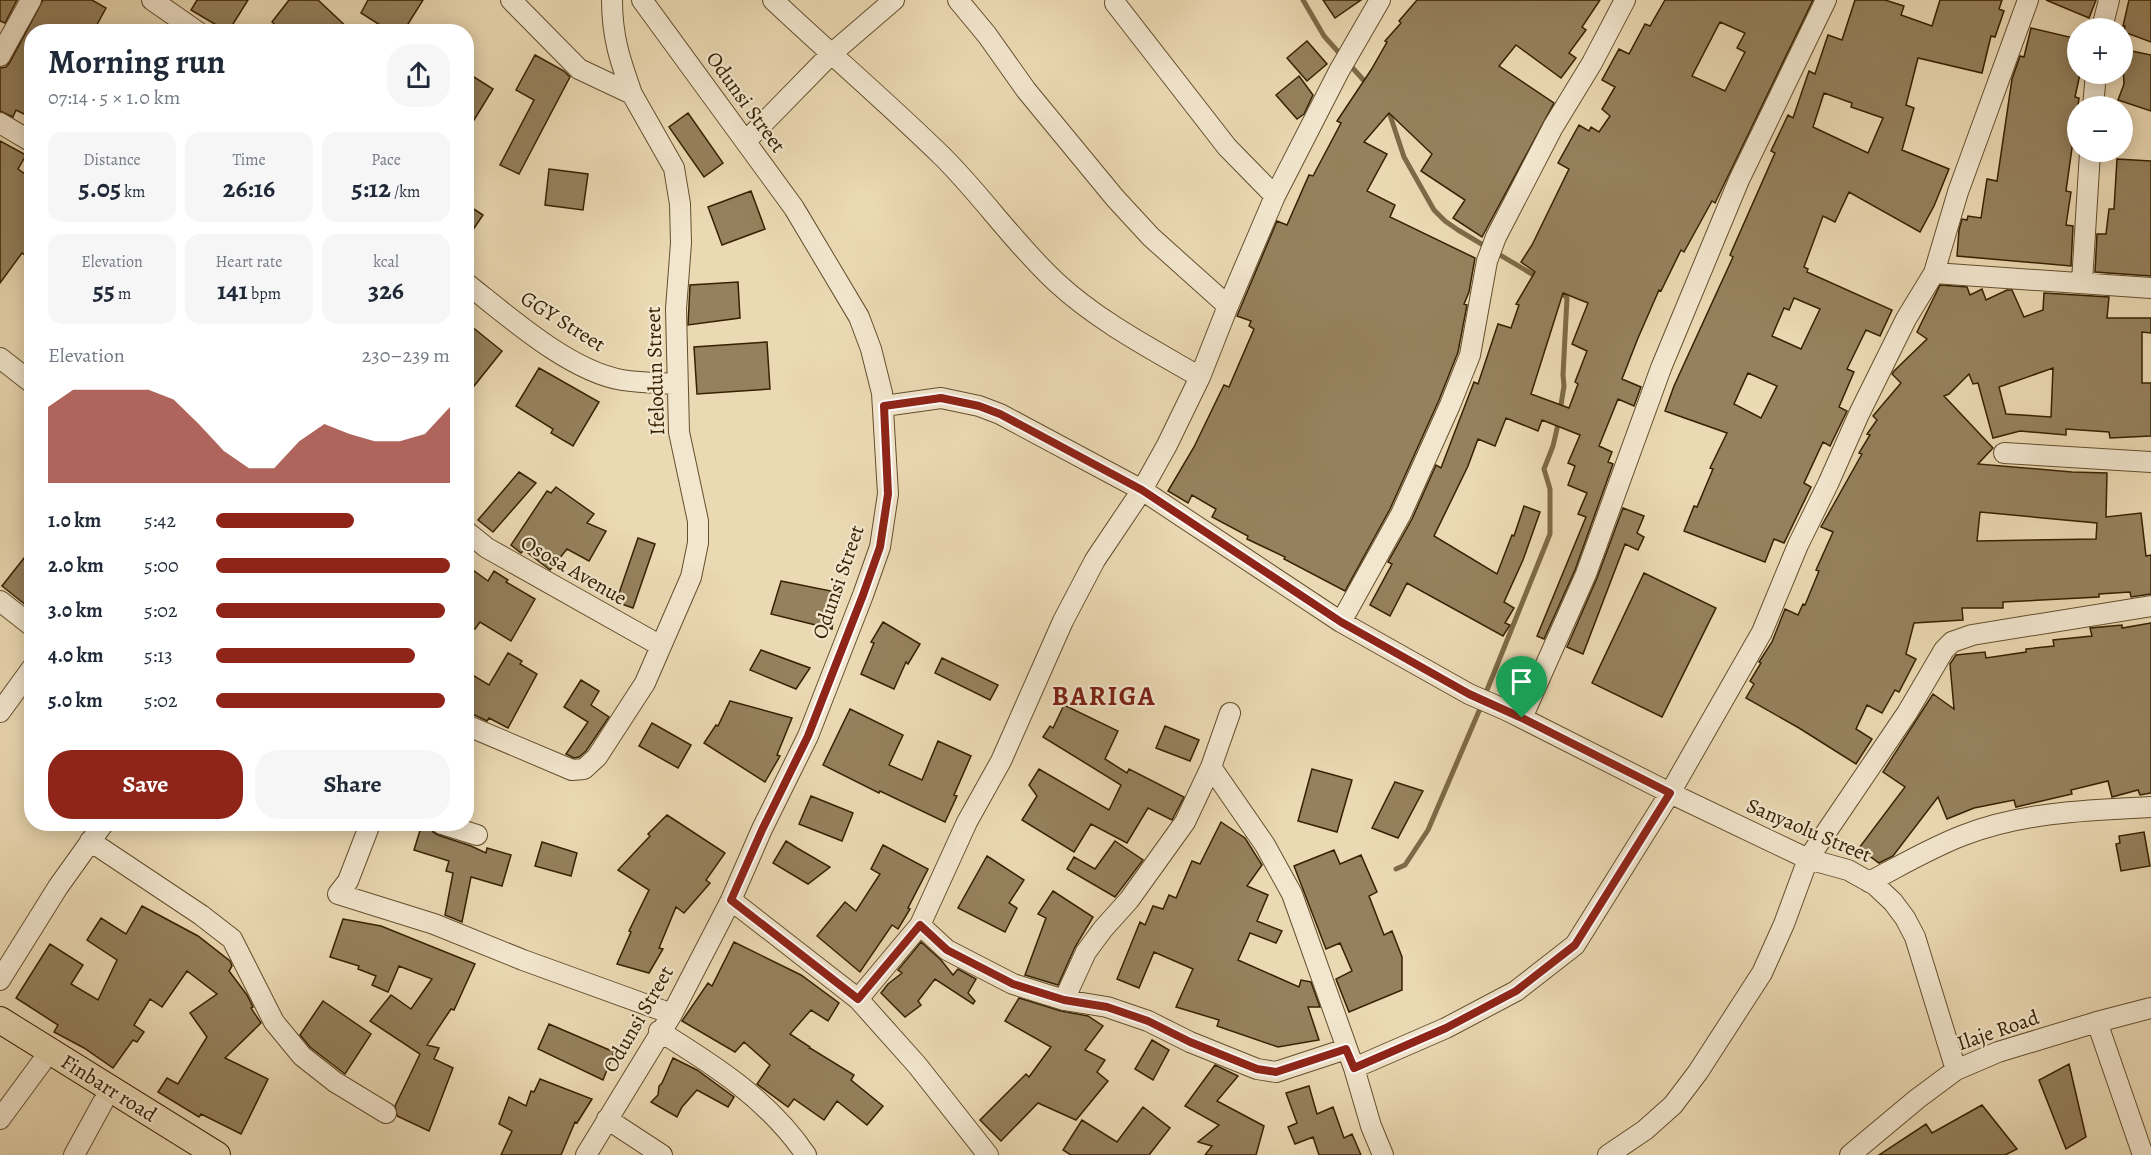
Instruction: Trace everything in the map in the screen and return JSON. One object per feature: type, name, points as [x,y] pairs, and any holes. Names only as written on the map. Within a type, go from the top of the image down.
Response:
[{"type":"main road","name":"Finbarr road","points":[[0,1020],[217,1155]]},
{"type":"main road","name":"Finbarr road","points":[[0,1038],[42,1062],[184,1155]]},
{"type":"street","points":[[0,56],[31,0]]},
{"type":"street","points":[[152,0],[186,24]]},
{"type":"street","points":[[511,0],[579,69],[632,94]]},
{"type":"street","name":"Ifelodun Street","points":[[474,728],[572,770],[584,769],[597,757],[645,683],[691,577],[698,543],[698,521],[679,432],[676,309],[681,243],[680,204],[674,168],[632,94],[620,60],[612,27],[612,0]]},
{"type":"street","name":"Odunsi Street","points":[[586,1155],[659,1031],[672,1014],[731,900],[808,736],[880,547],[888,494],[884,406],[871,349],[859,316],[794,208],[642,0]]},
{"type":"street","points":[[773,0],[831,55],[907,121],[955,169],[1005,228],[1056,282],[1102,319],[1200,377]]},
{"type":"street","points":[[746,141],[831,55],[894,0]]},
{"type":"street","points":[[958,0],[987,35],[1026,90],[1115,198],[1151,237],[1228,306]]},
{"type":"street","points":[[858,999],[920,925],[967,822],[1001,761],[1063,621],[1095,560],[1142,490],[1167,445],[1200,377],[1275,196],[1339,71],[1380,0]]},
{"type":"street","points":[[1341,622],[1401,514],[1454,395],[1470,355],[1487,261],[1496,237],[1547,137],[1592,63],[1625,0]]},
{"type":"street","points":[[1515,715],[1586,574],[1661,368],[1739,180],[1826,0]]},
{"type":"street","points":[[1354,1068],[1446,1028],[1516,991],[1575,945],[1670,793],[1762,632],[1798,545],[1859,414],[1906,319],[1934,273],[1958,192],[2028,0]]},
{"type":"street","points":[[2104,18],[2109,0]]},
{"type":"street","points":[[1115,3],[1227,147],[1275,196]]},
{"type":"street","points":[[0,123],[24,137]]},
{"type":"street","points":[[2082,282],[2089,162]]},
{"type":"street","points":[[1934,273],[2151,288]]},
{"type":"street","name":"GGY Street","points":[[474,289],[527,331],[590,369],[621,380],[677,384]]},
{"type":"street","points":[[0,358],[24,377]]},
{"type":"street","name":"Sanyaolu Street","points":[[884,406],[941,398],[979,406],[1000,414],[1142,490],[1341,622],[1469,694],[1808,859],[1848,870],[1869,882],[1893,902],[1905,918],[1914,937],[1956,1070]]},
{"type":"street","points":[[2004,453],[2151,462]]},
{"type":"street","name":"Ososa Avenue","points":[[474,538],[486,548],[661,646]]},
{"type":"street","points":[[0,602],[24,620]]},
{"type":"street","points":[[1608,1155],[1645,1130],[1666,1111],[1698,1072],[1762,973],[1784,924],[1808,859],[1907,713],[1937,660],[1952,642],[1972,635],[2151,606]]},
{"type":"street","points":[[0,712],[24,679]]},
{"type":"street","points":[[1064,1000],[1086,952],[1129,900],[1185,822],[1211,767],[1230,713]]},
{"type":"street","points":[[1211,767],[1265,845],[1292,894],[1383,1155]]},
{"type":"street","points":[[1869,882],[1964,835],[2016,820],[2066,812],[2151,807]]},
{"type":"street","points":[[0,980],[58,887],[98,831]]},
{"type":"street","points":[[367,831],[348,881],[338,894],[434,924],[523,960],[672,1014]]},
{"type":"street","points":[[464,831],[477,835]]},
{"type":"street","points":[[90,841],[201,915],[232,939],[274,1022],[302,1056],[335,1082],[386,1113]]},
{"type":"street","points":[[731,900],[858,999],[917,1065],[988,1155]]},
{"type":"street","points":[[920,925],[947,950],[1013,984],[1064,1000],[1107,1007],[1148,1021],[1190,1042],[1257,1069],[1276,1072],[1346,1049]]},
{"type":"street","name":"Ilaje Road","points":[[1857,1153],[1917,1099],[1956,1070],[1998,1052],[2151,1008]]},
{"type":"street","points":[[2097,1022],[2143,1155]]},
{"type":"street","points":[[659,1031],[716,1066],[756,1097],[797,1141],[806,1155]]},
{"type":"street","points":[[0,1119],[42,1062]]},
{"type":"street","points":[[74,1155],[103,1102]]},
{"type":"street","points":[[607,1119],[662,1155]]},
{"type":"building","points":[[0,0],[17,0],[5,23],[0,21]]},
{"type":"building","points":[[43,0],[92,0],[106,8],[97,24],[30,24]]},
{"type":"building","points":[[197,0],[248,0],[233,24],[215,24],[191,10]]},
{"type":"building","points":[[289,0],[318,0],[344,24],[274,24],[272,22]]},
{"type":"building","points":[[368,0],[423,0],[408,24],[378,24],[361,13]]},
{"type":"building","points":[[1323,0],[1361,0],[1335,18]]},
{"type":"building","points":[[1417,0],[1600,0],[1582,27],[1586,30],[1569,53],[1576,58],[1561,78],[1516,45],[1499,66],[1554,103],[1482,237],[1453,218],[1465,200],[1421,171],[1432,154],[1389,113],[1364,142],[1387,154],[1367,191],[1395,205],[1390,217],[1475,258],[1469,292],[1464,304],[1467,305],[1458,352],[1390,509],[1345,591],[1284,559],[1285,557],[1247,539],[1248,536],[1212,517],[1216,509],[1192,495],[1188,503],[1168,491],[1194,447],[1224,385],[1229,387],[1254,329],[1249,326],[1251,321],[1237,316],[1277,221],[1287,225],[1309,175],[1313,176],[1341,123],[1337,121],[1371,70],[1387,42],[1385,41]]},
{"type":"building","points":[[1665,0],[1813,0],[1715,203],[1712,201],[1684,252],[1681,250],[1661,291],[1659,290],[1638,338],[1622,379],[1641,387],[1634,406],[1618,399],[1599,446],[1612,452],[1608,462],[1613,464],[1575,570],[1544,639],[1537,636],[1586,517],[1578,514],[1587,493],[1568,485],[1575,466],[1568,463],[1580,435],[1542,420],[1538,431],[1506,418],[1495,446],[1478,439],[1468,466],[1434,536],[1497,574],[1524,506],[1540,512],[1523,560],[1504,602],[1514,608],[1505,623],[1510,625],[1503,636],[1407,583],[1390,616],[1370,605],[1392,564],[1388,562],[1412,519],[1436,465],[1441,468],[1474,382],[1478,384],[1498,324],[1511,328],[1519,305],[1516,304],[1535,272],[1521,262],[1532,245],[1569,169],[1558,163],[1579,125],[1589,131],[1591,127],[1599,132],[1610,116],[1602,109],[1615,87],[1602,80],[1619,49],[1629,54],[1645,24],[1650,26]],"holes":[[[1720,22],[1745,33],[1737,48],[1745,52],[1725,91],[1692,76]],[[1563,293],[1588,303],[1572,344],[1587,351],[1575,382],[1578,384],[1569,408],[1531,394]]]},
{"type":"building","points":[[1855,0],[1885,0],[1904,6],[1901,15],[1932,26],[1940,0],[2002,0],[1999,9],[2004,11],[1995,37],[1991,36],[1982,73],[1918,58],[1906,105],[1914,108],[1902,150],[1949,169],[1934,206],[1920,232],[1849,192],[1835,222],[1823,216],[1804,267],[1808,269],[1807,272],[1892,310],[1880,336],[1866,330],[1847,369],[1854,372],[1839,407],[1847,411],[1830,446],[1823,442],[1804,483],[1811,487],[1784,543],[1774,539],[1765,562],[1684,531],[1694,506],[1697,507],[1713,469],[1710,468],[1727,433],[1665,411],[1674,386],[1733,257],[1730,255],[1775,153],[1771,151],[1788,115],[1793,118],[1809,71],[1815,74],[1828,35],[1842,40]],"holes":[[[1824,93],[1852,103],[1851,107],[1883,118],[1868,153],[1813,127]],[[1794,298],[1820,309],[1801,349],[1772,336],[1784,308],[1789,310]],[[1748,373],[1777,386],[1761,418],[1734,404]]]},
{"type":"building","points":[[2046,0],[2096,0],[2089,18]]},
{"type":"building","points":[[2129,0],[2151,0],[2151,42],[2133,35],[2133,18],[2125,18]]},
{"type":"building","points":[[2031,28],[2067,36],[2067,84],[2078,84],[2075,96],[2067,96],[2067,162],[2070,162],[2066,191],[2071,192],[2066,225],[2073,226],[2071,266],[1957,256],[1962,219],[1967,220],[1968,216],[1981,218],[1987,179],[1997,181],[2012,79],[2020,56],[2024,57]]},
{"type":"building","points":[[24,36],[24,114],[16,110],[13,117],[0,111],[0,68],[6,67]]},
{"type":"building","points":[[1307,41],[1327,64],[1307,81],[1287,58]]},
{"type":"building","points":[[2133,51],[2151,55],[2151,111],[2133,105],[2133,96],[2120,96],[2124,84],[2133,84]]},
{"type":"building","points":[[535,55],[564,71],[570,77],[519,174],[500,165],[534,100],[516,90]]},
{"type":"building","points":[[1299,76],[1313,95],[1304,114],[1297,119],[1276,95]]},
{"type":"building","points":[[474,77],[493,89],[474,120]]},
{"type":"building","points":[[688,113],[723,163],[704,177],[669,127]]},
{"type":"building","points":[[0,141],[24,154],[18,169],[24,173],[24,254],[22,253],[0,283]]},
{"type":"building","points":[[2151,161],[2151,276],[2095,272],[2097,234],[2106,234],[2109,209],[2114,209],[2117,162]]},
{"type":"building","points":[[549,169],[588,174],[583,210],[545,205]]},
{"type":"building","points":[[751,191],[765,229],[722,245],[708,207]]},
{"type":"building","points":[[474,209],[483,215],[474,228]]},
{"type":"building","points":[[738,282],[740,318],[688,325],[690,285]]},
{"type":"building","points":[[1940,285],[1967,287],[1970,295],[1982,289],[1986,300],[2012,290],[2024,317],[2043,310],[2044,293],[2109,297],[2107,318],[2151,318],[2151,333],[2142,332],[2142,383],[2151,383],[2151,436],[2110,438],[2109,432],[2066,429],[2066,435],[2020,431],[1993,438],[1978,383],[1973,384],[1969,374],[1949,394],[1944,396],[1993,448],[1978,464],[2107,473],[2106,517],[2141,513],[2146,556],[2151,555],[2151,594],[2131,597],[2130,592],[2099,594],[2099,597],[2003,602],[2003,608],[1962,608],[1963,620],[1914,623],[1906,654],[1916,659],[1899,692],[1895,690],[1882,713],[1867,705],[1856,729],[1872,739],[1856,764],[1746,698],[1754,684],[1750,681],[1772,642],[1785,609],[1798,615],[1803,604],[1805,605],[1819,571],[1816,570],[1833,532],[1821,527],[1862,454],[1859,453],[1870,435],[1867,434],[1877,420],[1873,416],[1901,383],[1892,374],[1927,339],[1917,332]],"holes":[[[2053,368],[2051,417],[2006,414],[1999,387]],[[1980,512],[2097,523],[2096,539],[1977,541]]]},
{"type":"building","points":[[474,328],[502,351],[474,386]]},
{"type":"building","points":[[767,342],[770,389],[697,394],[694,347]]},
{"type":"building","points":[[539,368],[599,402],[573,446],[551,433],[553,429],[516,406]]},
{"type":"building","points":[[519,472],[536,483],[493,532],[478,520]]},
{"type":"building","points":[[556,487],[594,514],[587,523],[606,531],[589,561],[567,549],[550,570],[524,550],[521,553],[511,545],[547,491],[551,493]]},
{"type":"building","points":[[1623,508],[1644,516],[1637,533],[1644,537],[1638,550],[1625,544],[1583,654],[1567,647],[1597,578]]},
{"type":"building","points":[[638,538],[655,544],[633,608],[616,602]]},
{"type":"building","points":[[24,558],[24,604],[2,586]]},
{"type":"building","points":[[474,571],[488,581],[494,571],[508,580],[506,582],[535,599],[511,641],[480,622],[475,629]]},
{"type":"building","points":[[1644,573],[1716,608],[1662,717],[1592,683]]},
{"type":"building","points":[[781,581],[836,592],[832,629],[771,614]]},
{"type":"building","points":[[883,622],[920,644],[908,664],[906,662],[894,689],[861,674],[874,643],[871,642]]},
{"type":"building","points":[[2151,623],[2151,793],[2140,795],[2138,790],[2112,797],[2108,781],[2071,790],[2072,794],[2016,807],[2014,800],[1974,808],[1947,819],[1938,797],[1893,856],[1879,863],[1859,848],[1905,787],[1883,772],[1933,694],[1954,709],[1950,664],[1956,655],[1985,652],[1986,658],[2026,652],[2026,649],[2054,646],[2053,640],[2092,636],[2090,628],[2122,625],[2122,628]]},
{"type":"building","points":[[761,650],[810,668],[796,689],[750,670]]},
{"type":"building","points":[[508,653],[522,661],[520,664],[537,674],[508,728],[489,718],[487,721],[474,715],[474,676],[489,685]]},
{"type":"building","points":[[942,658],[998,685],[990,700],[935,673]]},
{"type":"building","points":[[581,680],[599,691],[591,705],[609,717],[586,751],[574,758],[566,754],[588,722],[564,707]]},
{"type":"building","points":[[730,701],[792,718],[777,755],[780,756],[765,782],[704,743],[716,725],[718,726]]},
{"type":"building","points":[[1064,705],[1118,731],[1105,759],[1127,773],[1129,769],[1184,797],[1172,820],[1148,808],[1127,843],[1091,824],[1074,852],[1022,820],[1037,796],[1029,785],[1039,769],[1109,810],[1121,785],[1043,737],[1050,726],[1053,728]]},
{"type":"building","points":[[850,709],[903,735],[889,765],[922,780],[938,741],[971,756],[945,822],[823,765]]},
{"type":"building","points":[[652,723],[691,745],[678,768],[639,746]]},
{"type":"building","points":[[1165,726],[1199,740],[1190,761],[1156,748]]},
{"type":"building","points":[[1312,769],[1352,780],[1337,832],[1298,821]]},
{"type":"building","points":[[1395,782],[1423,791],[1398,838],[1372,828]]},
{"type":"building","points":[[811,796],[853,813],[842,841],[799,824]]},
{"type":"building","points":[[667,815],[725,853],[706,880],[710,883],[684,913],[676,907],[659,948],[663,949],[649,973],[617,964],[631,932],[629,931],[649,890],[618,870]]},
{"type":"building","points":[[1221,822],[1245,838],[1262,865],[1247,886],[1268,895],[1257,921],[1282,931],[1276,943],[1250,933],[1238,960],[1299,987],[1301,980],[1311,982],[1320,1007],[1308,1007],[1319,1040],[1278,1047],[1217,1026],[1219,1020],[1176,1007],[1193,969],[1154,952],[1139,988],[1117,979],[1140,922],[1145,925],[1153,906],[1163,909],[1169,895],[1176,898],[1192,861],[1200,864]]},
{"type":"building","points":[[420,831],[432,831],[486,853],[487,848],[511,855],[502,886],[471,877],[462,922],[445,915],[453,873],[446,871],[449,861],[414,850]]},
{"type":"building","points":[[2144,832],[2150,866],[2121,871],[2116,844],[2120,843],[2119,836]]},
{"type":"building","points":[[786,841],[830,867],[808,884],[773,863]]},
{"type":"building","points":[[1115,841],[1143,860],[1115,897],[1067,869],[1074,857],[1095,869]]},
{"type":"building","points":[[542,842],[577,853],[571,876],[535,866]]},
{"type":"building","points":[[883,845],[928,869],[898,929],[892,925],[860,972],[817,936],[845,902],[856,911],[880,874],[871,869]]},
{"type":"building","points":[[1334,850],[1340,864],[1361,855],[1377,892],[1369,896],[1384,935],[1392,931],[1402,957],[1402,990],[1349,1012],[1336,979],[1352,971],[1340,943],[1326,949],[1294,866]]},
{"type":"building","points":[[987,856],[1024,880],[1009,903],[1017,908],[1005,932],[958,908]]},
{"type":"building","points":[[1053,891],[1093,917],[1075,947],[1058,985],[1025,975],[1046,918],[1038,914]]},
{"type":"building","points":[[142,906],[198,936],[230,961],[232,966],[229,971],[247,995],[253,1007],[251,1008],[261,1023],[225,1058],[268,1079],[241,1134],[201,1114],[199,1117],[158,1092],[167,1078],[178,1084],[207,1037],[190,1013],[217,994],[187,971],[162,1007],[150,999],[134,1025],[144,1032],[137,1042],[133,1040],[113,1068],[84,1048],[54,1032],[58,1025],[16,998],[50,944],[83,965],[71,984],[98,1000],[117,960],[87,940],[101,918],[126,934]]},
{"type":"building","points":[[343,919],[381,926],[475,964],[454,1010],[451,1009],[427,1045],[439,1048],[434,1059],[453,1068],[429,1131],[397,1116],[395,1106],[420,1054],[370,1021],[391,995],[411,1009],[432,979],[399,966],[388,992],[372,985],[376,976],[358,969],[359,966],[330,957]]},
{"type":"building","points":[[734,942],[801,975],[839,1003],[828,1021],[811,1010],[790,1034],[810,1047],[809,1049],[854,1075],[851,1080],[883,1106],[867,1125],[837,1101],[824,1120],[794,1099],[788,1107],[757,1084],[770,1065],[744,1042],[735,1052],[682,1021],[708,983],[712,986]]},
{"type":"building","points":[[921,942],[941,960],[953,975],[958,969],[976,979],[968,993],[975,1001],[973,1004],[935,979],[918,1001],[921,1005],[905,1017],[881,993],[902,973],[898,970]]},
{"type":"building","points":[[1019,998],[1061,1011],[1088,1016],[1103,1026],[1085,1050],[1105,1060],[1097,1072],[1108,1081],[1076,1120],[1038,1103],[1001,1141],[980,1120],[1026,1074],[1029,1077],[1051,1047],[1005,1021]]},
{"type":"building","points":[[323,1001],[371,1034],[345,1074],[310,1047],[300,1035]]},
{"type":"building","points":[[549,1024],[614,1052],[603,1080],[538,1049]]},
{"type":"building","points":[[1152,1040],[1169,1050],[1153,1080],[1135,1069]]},
{"type":"building","points":[[673,1058],[697,1070],[734,1097],[728,1107],[697,1090],[682,1107],[677,1117],[651,1102],[658,1095],[659,1086]]},
{"type":"building","points":[[2069,1064],[2086,1137],[2066,1149],[2039,1080]]},
{"type":"building","points":[[1215,1065],[1238,1076],[1217,1101],[1264,1126],[1256,1155],[1205,1155],[1212,1146],[1198,1142],[1219,1125],[1185,1106]]},
{"type":"building","points":[[540,1079],[592,1099],[577,1123],[575,1122],[561,1155],[501,1155],[512,1131],[499,1124],[509,1097],[526,1106],[531,1091],[534,1092]]},
{"type":"building","points":[[1309,1086],[1317,1114],[1333,1107],[1344,1138],[1352,1134],[1361,1155],[1319,1155],[1313,1137],[1295,1144],[1288,1127],[1297,1123],[1286,1093]]},
{"type":"building","points":[[1982,1105],[2017,1149],[2005,1155],[1879,1155],[1926,1124],[1932,1133]]},
{"type":"building","points":[[1143,1107],[1170,1128],[1149,1155],[1071,1155],[1063,1150],[1082,1120],[1117,1142]]},
{"type":"waterway","points":[[1303,0],[1324,36],[1367,84]]},
{"type":"waterway","points":[[1385,108],[1390,115],[1404,157],[1434,210],[1458,230],[1537,277]]},
{"type":"waterway","points":[[1558,290],[1567,298],[1564,386],[1560,411]]},
{"type":"waterway","points":[[1485,695],[1550,534],[1550,489],[1544,469],[1553,446],[1559,420]]},
{"type":"waterway","points":[[1396,869],[1405,865],[1428,830],[1482,704]]},
{"type":"district","name":"BARIGA","points":[[1104,696]]},
{"type":"route","points":[[941,398],[961,401],[1000,414],[1142,490],[1341,622],[1469,694],[1522,718],[1670,793],[1606,892],[1575,945],[1516,991],[1446,1028],[1354,1068],[1346,1049],[1276,1072],[1257,1069],[1190,1042],[1148,1021],[1107,1007],[1064,1000],[1013,984],[947,950],[920,925],[858,999],[731,900],[808,736],[880,547],[888,494],[884,406],[941,398]]}]
